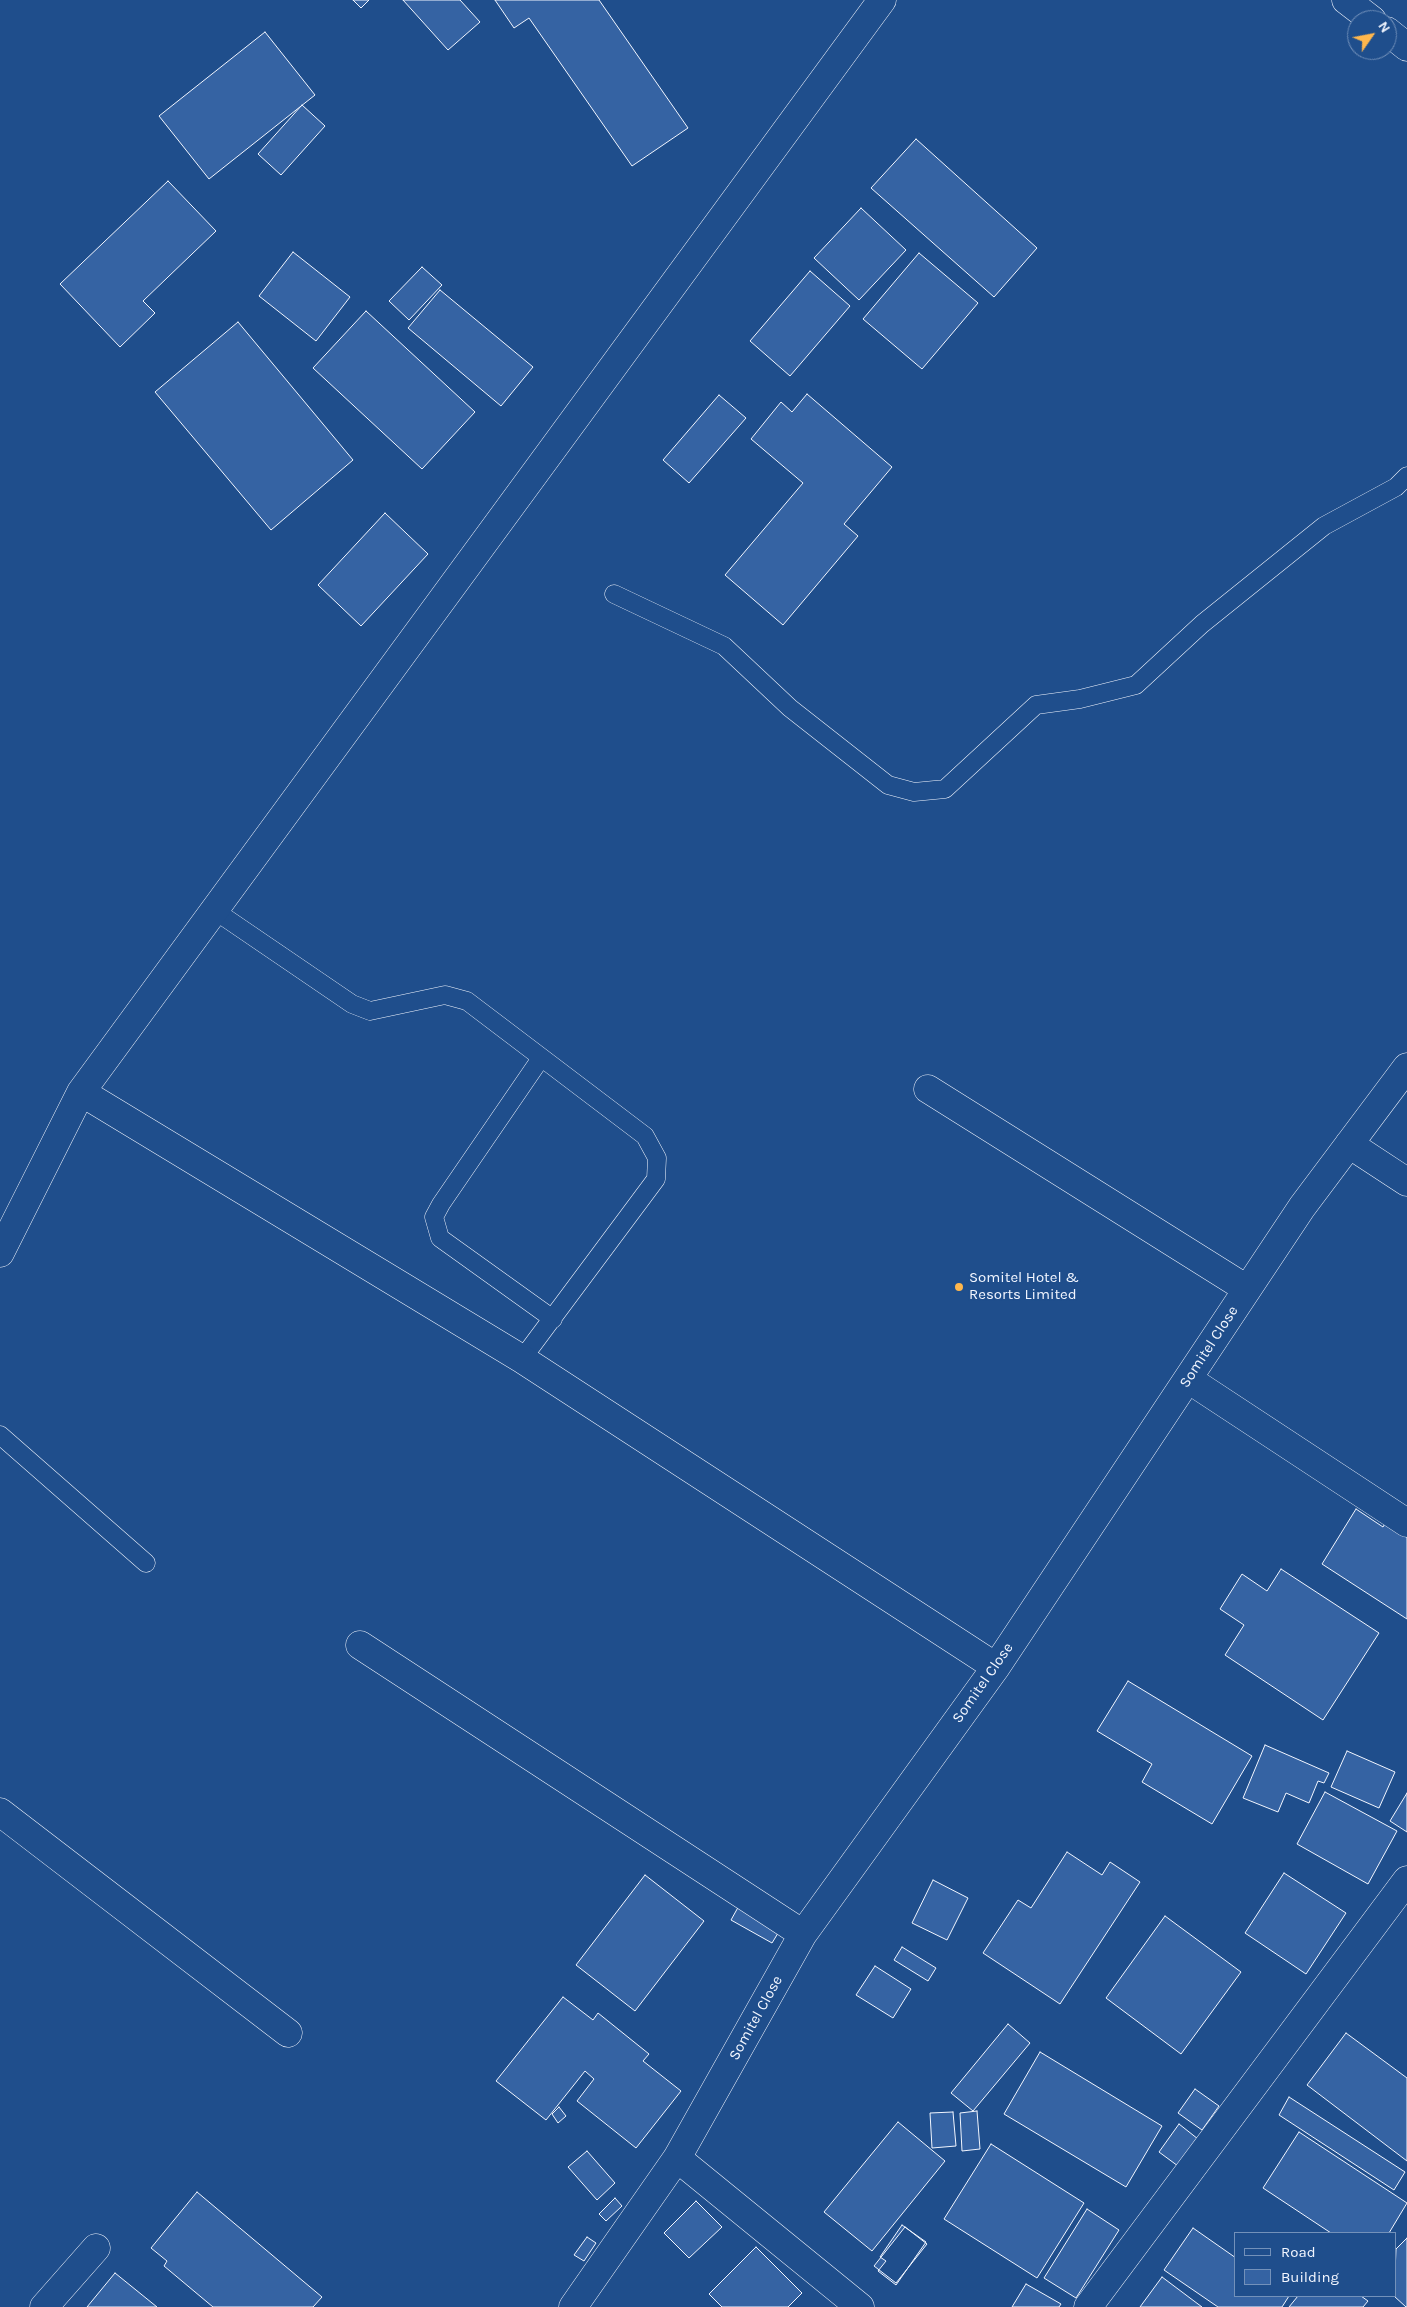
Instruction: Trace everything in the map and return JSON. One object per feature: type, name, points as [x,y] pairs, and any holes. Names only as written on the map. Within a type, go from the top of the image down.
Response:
[{"type":"street","points":[[1,1251],[81,1092],[882,0]]},
{"type":"street","points":[[1346,0],[1359,10]]},
{"type":"street","points":[[1397,39],[1407,47]]},
{"type":"street","name":"Somitel Close","points":[[573,2307],[677,2158],[803,1934],[996,1667],[1302,1207],[1407,1068]]},
{"type":"street","points":[[928,1089],[1247,1289]]},
{"type":"street","points":[[81,1092],[522,1359],[996,1667]]},
{"type":"street","points":[[1349,1144],[1407,1182]]},
{"type":"street","points":[[1188,1379],[1407,1523]]},
{"type":"street","points":[[360,1645],[803,1934]]},
{"type":"street","points":[[0,1812],[288,2033]]},
{"type":"street","points":[[1088,2307],[1407,1880]]},
{"type":"street","points":[[677,2158],[860,2307]]},
{"type":"street","points":[[44,2307],[96,2248]]},
{"type":"lane","points":[[614,594],[724,646],[790,708],[888,785],[914,792],[946,789],[1036,705],[1080,699],[1136,685],[1202,624],[1324,526],[1396,487],[1407,476]]},
{"type":"lane","points":[[214,910],[352,1004],[370,1011],[445,995],[467,1001],[645,1136],[657,1158],[656,1179],[522,1359]]},
{"type":"lane","points":[[541,1058],[434,1217],[440,1238],[552,1320]]},
{"type":"lane","points":[[0,1436],[146,1563]]},
{"type":"building","points":[[353,0],[369,0],[361,8]]},
{"type":"building","points":[[403,0],[460,0],[480,22],[448,50]]},
{"type":"building","points":[[495,0],[599,0],[688,128],[632,166],[529,18],[514,28]]},
{"type":"building","points":[[265,32],[315,95],[209,179],[159,116]]},
{"type":"building","points":[[302,105],[325,126],[281,175],[258,154]]},
{"type":"building","points":[[916,139],[1037,248],[994,297],[871,188]]},
{"type":"building","points":[[168,181],[216,231],[143,301],[155,313],[120,347],[60,284]]},
{"type":"building","points":[[861,208],[906,250],[859,300],[814,258]]},
{"type":"building","points":[[293,252],[350,297],[316,341],[259,296]]},
{"type":"building","points":[[919,253],[978,303],[922,369],[863,319]]},
{"type":"building","points":[[422,267],[442,285],[409,320],[389,301]]},
{"type":"building","points":[[810,271],[850,306],[790,376],[750,341]]},
{"type":"building","points":[[440,290],[533,367],[501,406],[408,328]]},
{"type":"building","points":[[366,311],[475,412],[422,469],[313,368]]},
{"type":"building","points":[[238,322],[353,460],[271,530],[155,392]]},
{"type":"building","points":[[807,394],[892,467],[844,524],[858,536],[783,625],[725,575],[803,483],[751,439],[781,402],[792,412]]},
{"type":"building","points":[[719,395],[746,418],[689,483],[663,460]]},
{"type":"building","points":[[385,513],[428,554],[361,626],[318,585]]},
{"type":"building","points":[[1356,1509],[1383,1527],[1388,1518],[1407,1530],[1407,1619],[1322,1564]]},
{"type":"building","points":[[1281,1569],[1379,1633],[1323,1720],[1225,1655],[1244,1625],[1220,1609],[1242,1574],[1267,1591]]},
{"type":"building","points":[[1128,1681],[1252,1756],[1212,1824],[1142,1782],[1152,1764],[1097,1731]]},
{"type":"building","points":[[1265,1745],[1329,1773],[1324,1783],[1318,1781],[1309,1803],[1286,1793],[1278,1812],[1243,1798]]},
{"type":"building","points":[[1347,1751],[1395,1772],[1379,1808],[1331,1787]]},
{"type":"building","points":[[1325,1792],[1397,1831],[1368,1884],[1297,1844]]},
{"type":"building","points":[[1407,1793],[1407,1832],[1390,1821]]},
{"type":"building","points":[[1067,1852],[1102,1875],[1110,1862],[1140,1882],[1060,2004],[983,1953],[1018,1900],[1031,1908]]},
{"type":"building","points":[[1284,1873],[1346,1913],[1306,1974],[1245,1933]]},
{"type":"building","points":[[645,1875],[704,1921],[635,2011],[576,1965]]},
{"type":"building","points":[[933,1880],[968,1898],[947,1940],[912,1923]]},
{"type":"building","points":[[741,1902],[783,1925],[772,1943],[731,1920]]},
{"type":"building","points":[[1165,1916],[1241,1972],[1181,2054],[1106,1998]]},
{"type":"building","points":[[902,1947],[936,1968],[928,1981],[894,1960]]},
{"type":"building","points":[[875,1966],[911,1989],[893,2018],[856,1995]]},
{"type":"building","points":[[563,1997],[593,2020],[598,2013],[649,2054],[643,2061],[681,2091],[636,2148],[577,2101],[594,2079],[585,2071],[546,2120],[496,2081]]},
{"type":"building","points":[[1008,2024],[1030,2043],[973,2111],[951,2093]]},
{"type":"building","points":[[1346,2033],[1407,2078],[1407,2161],[1307,2085]]},
{"type":"building","points":[[1040,2052],[1162,2126],[1126,2187],[1004,2114]]},
{"type":"building","points":[[1195,2089],[1219,2106],[1202,2130],[1178,2113]]},
{"type":"building","points":[[1289,2097],[1405,2172],[1394,2190],[1279,2115]]},
{"type":"building","points":[[559,2107],[566,2116],[558,2123],[552,2114]]},
{"type":"building","points":[[977,2111],[980,2149],[962,2151],[960,2113]]},
{"type":"building","points":[[953,2112],[956,2146],[932,2148],[930,2113]]},
{"type":"building","points":[[898,2122],[945,2161],[872,2251],[824,2212]]},
{"type":"building","points":[[1179,2124],[1198,2139],[1178,2166],[1159,2152]]},
{"type":"building","points":[[1299,2132],[1407,2203],[1390,2232],[1329,2232],[1263,2188]]},
{"type":"building","points":[[991,2144],[1084,2203],[1037,2278],[944,2219]]},
{"type":"building","points":[[587,2151],[615,2183],[597,2200],[568,2167]]},
{"type":"building","points":[[197,2192],[322,2297],[313,2307],[213,2307],[164,2266],[167,2261],[151,2248]]},
{"type":"building","points":[[615,2198],[622,2206],[606,2221],[599,2214]]},
{"type":"building","points":[[696,2201],[722,2227],[689,2258],[664,2233]]},
{"type":"building","points":[[1087,2209],[1119,2230],[1076,2298],[1044,2278]]},
{"type":"building","points":[[902,2225],[926,2242],[896,2285],[878,2271],[886,2261],[880,2257]]},
{"type":"building","points":[[905,2227],[927,2244],[896,2283],[874,2266]]},
{"type":"building","points":[[1193,2228],[1234,2257],[1234,2297],[1288,2297],[1282,2307],[1218,2307],[1164,2270]]},
{"type":"building","points":[[587,2237],[596,2243],[584,2261],[574,2255]]},
{"type":"building","points":[[1407,2238],[1407,2307],[1395,2297],[1397,2297],[1397,2248]]},
{"type":"building","points":[[756,2247],[802,2293],[788,2307],[722,2307],[709,2294]]},
{"type":"building","points":[[115,2273],[157,2307],[87,2307]]},
{"type":"building","points":[[1162,2277],[1202,2307],[1140,2307]]},
{"type":"building","points":[[1026,2284],[1061,2304],[1059,2307],[1012,2307]]},
{"type":"building","points":[[1297,2297],[1362,2297],[1368,2301],[1363,2307],[1289,2307]]},
{"type":"place","name":"Somitel Hotel & Resorts Limited","points":[[959,1287]]}]
